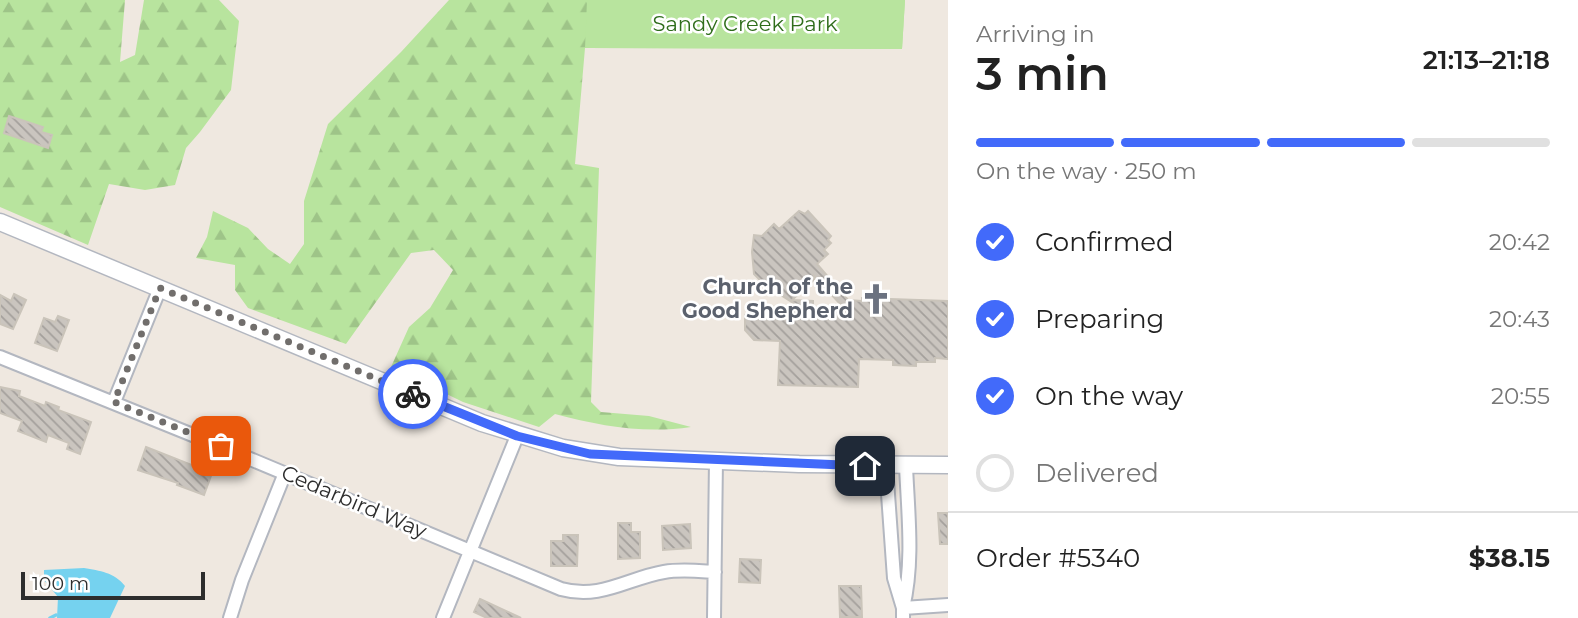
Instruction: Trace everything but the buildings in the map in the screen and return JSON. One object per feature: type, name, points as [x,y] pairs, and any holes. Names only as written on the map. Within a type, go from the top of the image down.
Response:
[{"type":"street","points":[[0,222],[517,436],[590,454],[887,466],[948,465]]},
{"type":"street","points":[[114,402],[160,288]]},
{"type":"street","name":"Cedarbird Way","points":[[0,357],[561,589],[580,593],[619,587],[662,572],[715,572]]},
{"type":"street","points":[[443,618],[517,436]]},
{"type":"street","points":[[713,618],[716,460]]},
{"type":"street","points":[[887,466],[894,578],[903,613]]},
{"type":"street","points":[[903,613],[908,585],[909,554],[906,466]]},
{"type":"street","points":[[230,618],[242,580],[285,473]]},
{"type":"street","points":[[903,613],[948,605]]},
{"type":"green space","points":[[0,0],[125,0],[120,62],[135,55],[144,0],[219,0],[239,21],[231,90],[186,148],[175,185],[145,190],[109,184],[88,245],[0,207]]},
{"type":"green space","points":[[449,0],[905,0],[902,49],[585,48],[575,164],[599,168],[591,402],[601,412],[649,416],[691,427],[657,430],[623,428],[555,414],[539,427],[463,402],[391,367],[409,327],[430,308],[453,270],[434,250],[411,253],[346,344],[248,308],[235,290],[235,265],[196,258],[207,237],[213,211],[248,228],[268,249],[290,264],[304,244],[304,201],[328,124]]},
{"type":"green space","name":"Sandy Creek Park","points":[[587,0],[905,0],[902,49],[585,48]]},
{"type":"water","points":[[84,568],[111,575],[125,586],[110,618],[57,618],[58,597],[44,580],[44,570]]},
{"type":"waterway","points":[[50,618],[56,615]]},
{"type":"way so far","points":[[221,446],[114,402],[160,288],[413,394]]},
{"type":"place","name":"Church of the Good Shepherd","points":[[876,299]]},
{"type":"route","points":[[413,394],[517,436],[590,454],[865,466]]}]
